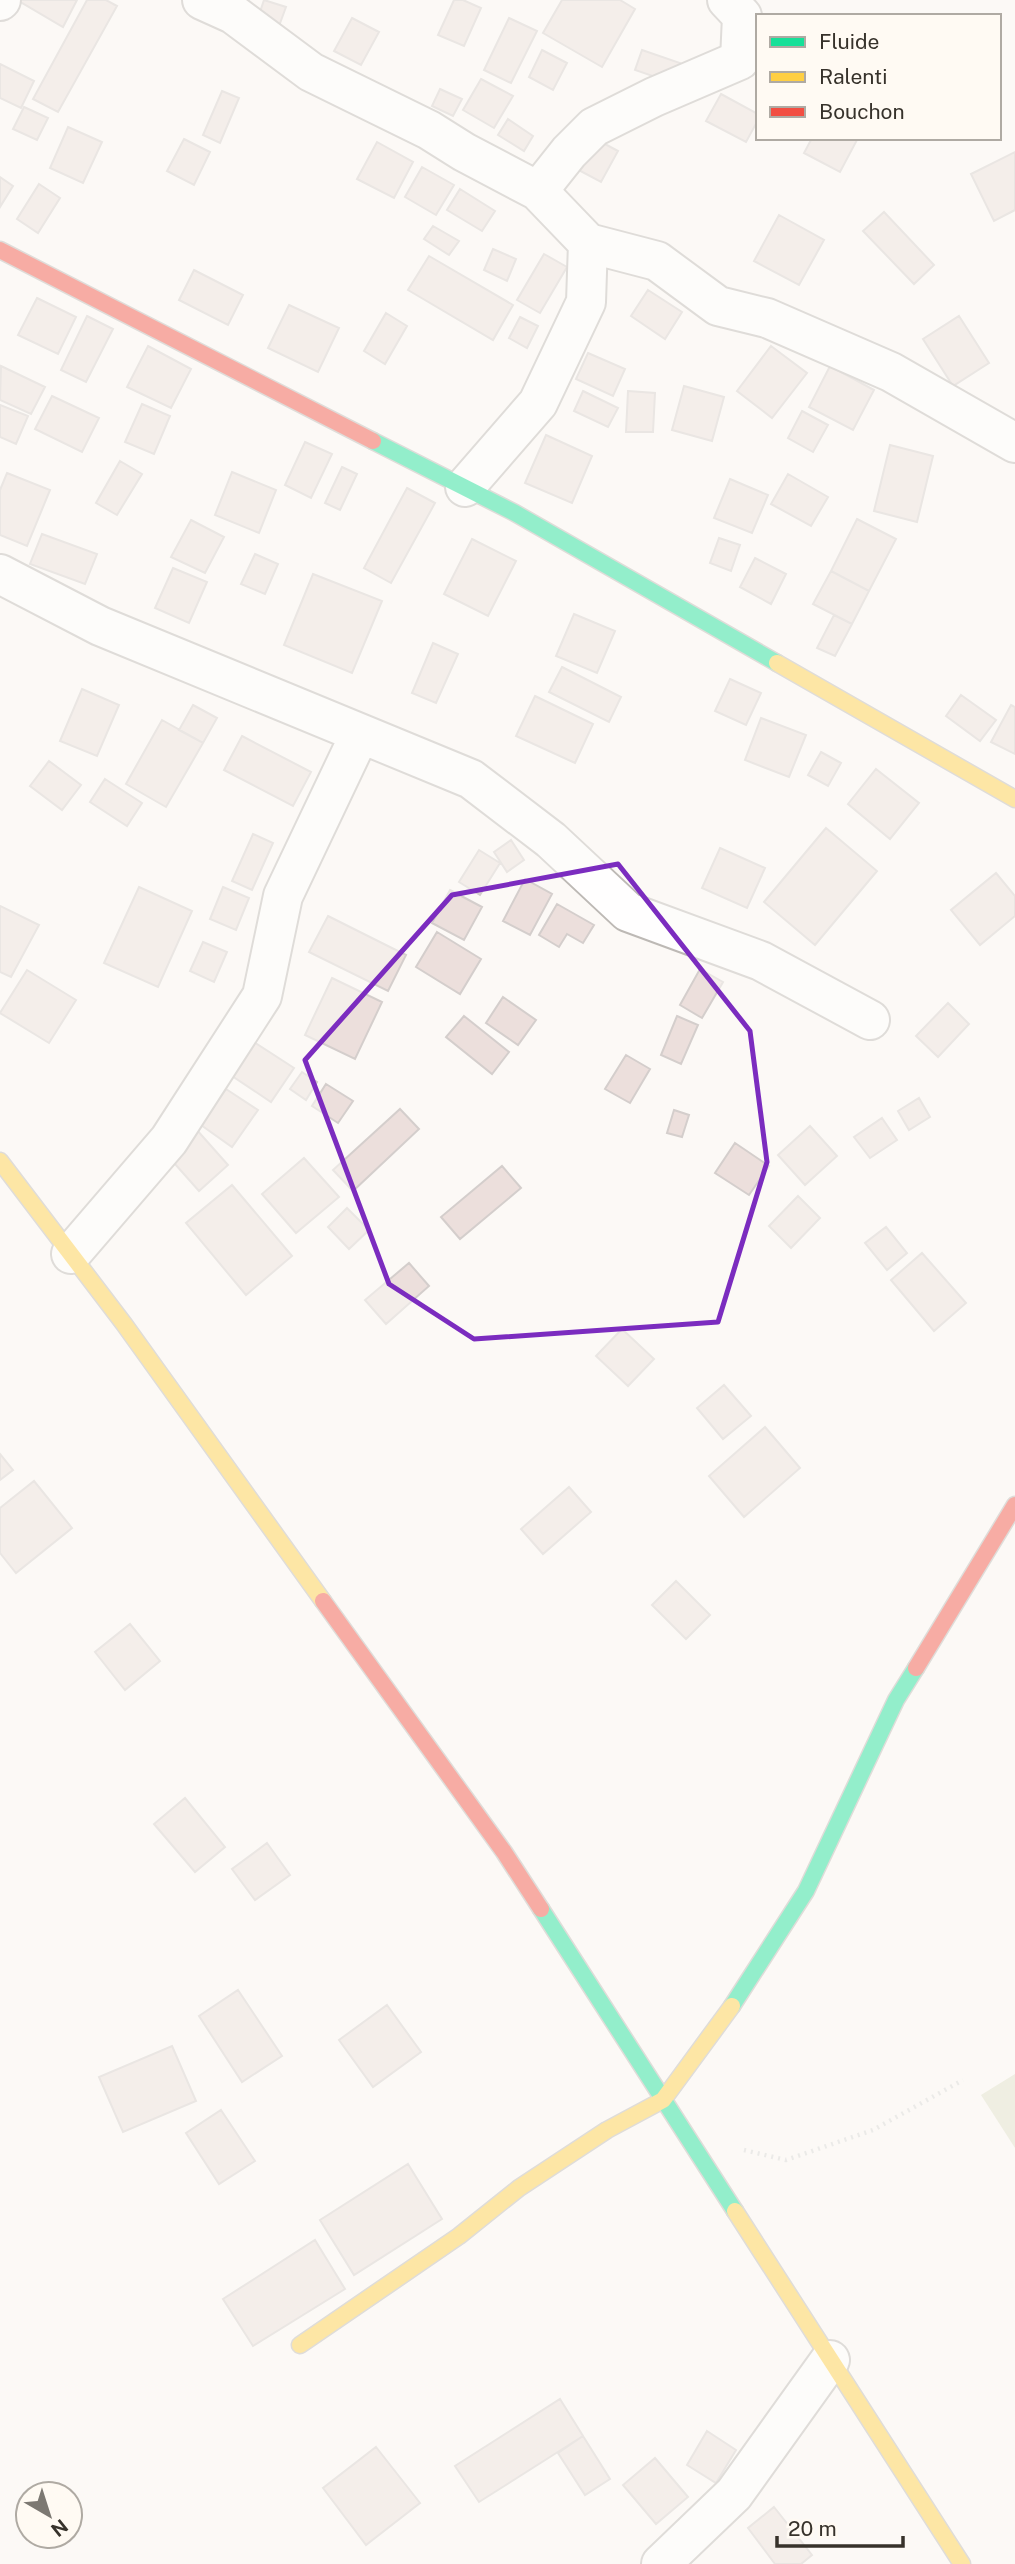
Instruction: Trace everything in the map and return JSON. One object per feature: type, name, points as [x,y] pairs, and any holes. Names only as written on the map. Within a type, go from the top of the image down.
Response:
[{"type":"street","points":[[202,0],[233,14],[311,72],[429,130],[464,152],[538,191],[588,243],[657,261],[718,306],[767,318],[891,373],[1015,443]]},
{"type":"street","points":[[538,191],[569,152],[594,127],[654,97],[740,60],[742,16],[727,0]]},
{"type":"street","points":[[465,487],[538,402],[586,302],[588,243]]},
{"type":"street","points":[[0,250],[515,513],[1015,799]]},
{"type":"street","points":[[0,574],[100,626],[471,779],[551,840],[628,912],[761,961],[870,1020]]},
{"type":"street","points":[[71,1254],[169,1140],[262,996],[283,896],[359,734]]},
{"type":"street","points":[[0,1161],[124,1324],[504,1852],[961,2564]]},
{"type":"street","points":[[300,2345],[459,2236],[519,2188],[607,2130],[663,2100],[746,1987],[806,1891],[896,1700],[1015,1505]]},
{"type":"street","points":[[661,2564],[734,2494],[830,2360]]},
{"type":"path","points":[[688,2138],[786,2160],[873,2130],[963,2080]]},
{"type":"highlighted area","points":[[618,864],[750,1031],[767,1162],[718,1322],[474,1339],[389,1284],[305,1060],[452,895]]},
{"type":"green space","points":[[1015,2074],[1015,2148],[981,2095]]},
{"type":"building","points":[[17,0],[77,0],[63,27]]},
{"type":"building","points":[[87,0],[106,0],[117,6],[58,112],[33,99]]},
{"type":"building","points":[[264,0],[286,7],[279,26],[258,18]]},
{"type":"building","points":[[454,0],[463,0],[481,8],[464,46],[438,35]]},
{"type":"building","points":[[562,0],[620,0],[635,9],[602,67],[543,33]]},
{"type":"building","points":[[352,18],[379,32],[361,65],[334,51]]},
{"type":"building","points":[[509,18],[537,31],[511,83],[484,70]]},
{"type":"building","points":[[542,50],[567,63],[553,90],[529,77]]},
{"type":"building","points":[[642,50],[680,63],[673,83],[635,70]]},
{"type":"building","points":[[0,64],[34,81],[21,108],[0,98]]},
{"type":"building","points":[[481,79],[513,96],[494,128],[463,110]]},
{"type":"building","points":[[440,89],[462,99],[453,116],[432,106]]},
{"type":"building","points":[[222,91],[239,98],[220,143],[203,135]]},
{"type":"building","points":[[721,94],[756,113],[756,124],[746,142],[706,121]]},
{"type":"building","points":[[24,107],[48,118],[37,140],[13,129]]},
{"type":"building","points":[[508,119],[533,136],[524,151],[498,135]]},
{"type":"building","points":[[68,127],[102,142],[83,183],[50,168]]},
{"type":"building","points":[[590,136],[618,151],[601,182],[573,167]]},
{"type":"building","points":[[184,139],[210,152],[194,185],[167,171]]},
{"type":"building","points":[[811,140],[857,140],[840,172],[804,153]]},
{"type":"building","points":[[377,142],[413,162],[394,198],[357,179]]},
{"type":"building","points":[[1015,152],[1015,210],[994,221],[971,174]]},
{"type":"building","points":[[422,167],[454,185],[436,215],[405,197]]},
{"type":"building","points":[[0,177],[13,186],[0,207]]},
{"type":"building","points":[[39,184],[60,198],[38,233],[17,219]]},
{"type":"building","points":[[460,189],[495,211],[482,231],[447,210]]},
{"type":"building","points":[[884,212],[934,265],[914,284],[863,231]]},
{"type":"building","points":[[779,215],[824,240],[799,285],[754,261]]},
{"type":"building","points":[[433,226],[459,241],[449,255],[424,239]]},
{"type":"building","points":[[493,249],[516,259],[507,281],[484,270]]},
{"type":"building","points":[[544,254],[567,267],[540,313],[517,300]]},
{"type":"building","points":[[429,256],[513,305],[493,340],[408,290]]},
{"type":"building","points":[[194,270],[243,295],[228,325],[179,300]]},
{"type":"building","points":[[648,290],[682,312],[665,339],[631,316]]},
{"type":"building","points":[[37,298],[76,317],[58,354],[18,335]]},
{"type":"building","points":[[289,305],[339,328],[318,372],[268,348]]},
{"type":"building","points":[[386,313],[407,326],[385,364],[364,351]]},
{"type":"building","points":[[87,316],[113,329],[86,382],[61,370]]},
{"type":"building","points":[[959,316],[989,363],[953,386],[923,339]]},
{"type":"building","points":[[520,317],[538,326],[527,348],[509,338]]},
{"type":"building","points":[[148,346],[191,369],[171,408],[127,387]]},
{"type":"building","points":[[771,346],[807,373],[772,418],[737,391]]},
{"type":"building","points":[[588,353],[625,369],[613,396],[576,379]]},
{"type":"building","points":[[1,366],[45,387],[31,414],[0,400]]},
{"type":"building","points":[[830,366],[874,390],[853,430],[809,407]]},
{"type":"building","points":[[684,386],[724,397],[712,441],[672,430]]},
{"type":"building","points":[[583,391],[618,408],[608,427],[574,411]]},
{"type":"building","points":[[628,391],[655,393],[653,432],[626,432]]},
{"type":"building","points":[[52,396],[99,418],[82,452],[35,429]]},
{"type":"building","points":[[142,404],[170,416],[154,454],[125,442]]},
{"type":"building","points":[[0,405],[28,416],[16,444],[0,437]]},
{"type":"building","points":[[802,411],[828,425],[813,452],[788,438]]},
{"type":"building","points":[[546,435],[592,456],[572,503],[525,483]]},
{"type":"building","points":[[305,442],[332,454],[311,498],[285,485]]},
{"type":"building","points":[[890,445],[933,456],[917,522],[874,511]]},
{"type":"building","points":[[120,461],[142,474],[117,515],[96,503]]},
{"type":"building","points":[[342,467],[357,474],[340,510],[325,503]]},
{"type":"building","points":[[232,472],[276,490],[259,533],[215,515]]},
{"type":"building","points":[[7,473],[50,490],[27,546],[0,535],[0,490]]},
{"type":"building","points":[[788,474],[828,497],[811,526],[771,504]]},
{"type":"building","points":[[730,479],[768,495],[752,533],[714,518]]},
{"type":"building","points":[[407,488],[435,503],[391,583],[364,568]]},
{"type":"building","points":[[857,519],[896,539],[869,591],[831,571]]},
{"type":"building","points":[[191,520],[224,537],[205,573],[171,557]]},
{"type":"building","points":[[42,534],[97,554],[85,584],[30,564]]},
{"type":"building","points":[[719,538],[740,545],[731,571],[710,563]]},
{"type":"building","points":[[472,539],[516,561],[488,616],[444,594]]},
{"type":"building","points":[[255,554],[278,564],[265,594],[241,584]]},
{"type":"building","points":[[755,558],[786,574],[771,604],[740,587]]},
{"type":"building","points":[[173,568],[207,582],[189,623],[155,608]]},
{"type":"building","points":[[831,571],[869,591],[852,624],[813,604]]},
{"type":"building","points":[[313,574],[382,601],[352,673],[284,645]]},
{"type":"building","points":[[574,614],[615,631],[597,673],[556,656]]},
{"type":"building","points":[[834,615],[852,624],[835,656],[817,648]]},
{"type":"building","points":[[433,643],[458,654],[436,703],[412,693]]},
{"type":"building","points":[[562,667],[621,697],[609,722],[549,692]]},
{"type":"building","points":[[730,679],[761,693],[746,725],[715,711]]},
{"type":"building","points":[[82,689],[119,705],[97,756],[60,741]]},
{"type":"building","points":[[961,695],[996,720],[980,741],[946,716]]},
{"type":"building","points":[[535,696],[593,724],[575,763],[516,736]]},
{"type":"building","points":[[193,705],[217,718],[203,743],[179,730]]},
{"type":"building","points":[[1011,705],[1015,707],[1015,754],[991,742]]},
{"type":"building","points":[[761,718],[806,735],[789,777],[745,760]]},
{"type":"building","points":[[162,720],[203,743],[166,807],[126,784]]},
{"type":"building","points":[[242,736],[311,772],[293,806],[224,770]]},
{"type":"building","points":[[821,752],[841,763],[828,786],[808,775]]},
{"type":"building","points":[[49,761],[81,785],[62,810],[30,786]]},
{"type":"building","points":[[876,769],[919,803],[890,839],[848,804]]},
{"type":"building","points":[[105,779],[142,803],[127,826],[90,802]]},
{"type":"building","points":[[826,828],[877,871],[815,945],[764,902]]},
{"type":"building","points":[[253,834],[273,843],[252,890],[232,881]]},
{"type":"building","points":[[511,840],[524,860],[507,872],[494,852]]},
{"type":"building","points":[[720,848],[765,868],[747,908],[702,888]]},
{"type":"building","points":[[479,850],[500,863],[480,895],[459,882]]},
{"type":"building","points":[[996,873],[1015,896],[1015,916],[980,945],[951,910]]},
{"type":"building","points":[[525,879],[552,894],[530,935],[503,921]]},
{"type":"building","points":[[139,887],[192,911],[158,987],[104,963]]},
{"type":"building","points":[[223,887],[249,898],[236,930],[210,919]]},
{"type":"building","points":[[450,890],[482,907],[464,940],[432,923]]},
{"type":"building","points":[[557,904],[594,925],[583,943],[567,934],[559,947],[539,935]]},
{"type":"building","points":[[0,906],[39,925],[11,977],[0,972]]},
{"type":"building","points":[[328,916],[406,955],[388,991],[309,952]]},
{"type":"building","points":[[437,932],[481,959],[460,994],[416,967]]},
{"type":"building","points":[[203,942],[227,952],[214,982],[190,971]]},
{"type":"building","points":[[700,969],[723,982],[702,1018],[680,1005]]},
{"type":"building","points":[[27,970],[76,1000],[49,1043],[0,1013]]},
{"type":"building","points":[[332,978],[382,1002],[355,1059],[305,1035]]},
{"type":"building","points":[[503,997],[536,1020],[518,1045],[486,1023]]},
{"type":"building","points":[[948,1003],[969,1024],[938,1057],[916,1036]]},
{"type":"building","points":[[464,1016],[509,1052],[492,1074],[446,1037]]},
{"type":"building","points":[[677,1016],[698,1025],[681,1064],[661,1055]]},
{"type":"building","points":[[254,1042],[294,1068],[271,1102],[232,1076]]},
{"type":"building","points":[[626,1055],[650,1069],[630,1103],[605,1089]]},
{"type":"building","points":[[302,1072],[317,1082],[306,1100],[290,1089]]},
{"type":"building","points":[[326,1084],[353,1101],[338,1123],[312,1106]]},
{"type":"building","points":[[226,1089],[258,1110],[232,1147],[201,1125]]},
{"type":"building","points":[[919,1098],[930,1117],[909,1130],[898,1111]]},
{"type":"building","points":[[400,1109],[419,1129],[353,1191],[333,1170]]},
{"type":"building","points":[[674,1110],[689,1115],[682,1137],[667,1133]]},
{"type":"building","points":[[882,1118],[897,1140],[870,1158],[854,1137]]},
{"type":"building","points":[[810,1126],[837,1156],[805,1185],[778,1155]]},
{"type":"building","points":[[196,1129],[228,1165],[199,1191],[167,1155]]},
{"type":"building","points":[[735,1143],[769,1166],[749,1195],[715,1173]]},
{"type":"building","points":[[304,1158],[339,1197],[296,1233],[262,1194]]},
{"type":"building","points":[[502,1166],[521,1188],[460,1239],[441,1217]]},
{"type":"building","points":[[232,1185],[292,1256],[246,1295],[186,1223]]},
{"type":"building","points":[[798,1196],[820,1218],[791,1248],[769,1226]]},
{"type":"building","points":[[347,1208],[369,1230],[349,1249],[328,1227]]},
{"type":"building","points":[[886,1227],[907,1253],[887,1270],[865,1243]]},
{"type":"building","points":[[922,1253],[966,1303],[934,1331],[891,1280]]},
{"type":"building","points":[[409,1263],[429,1286],[386,1324],[365,1300]]},
{"type":"building","points":[[622,1329],[654,1359],[628,1386],[596,1356]]},
{"type":"building","points":[[724,1385],[751,1416],[723,1439],[697,1408]]},
{"type":"building","points":[[765,1427],[800,1468],[744,1517],[709,1476]]},
{"type":"building","points":[[0,1454],[13,1470],[0,1480]]},
{"type":"building","points":[[34,1481],[72,1528],[16,1573],[0,1553],[0,1508]]},
{"type":"building","points":[[569,1487],[591,1512],[543,1554],[521,1529]]},
{"type":"building","points":[[676,1581],[710,1615],[686,1639],[652,1605]]},
{"type":"building","points":[[130,1624],[160,1661],[125,1690],[95,1652]]},
{"type":"building","points":[[185,1798],[225,1847],[195,1872],[154,1824]]},
{"type":"building","points":[[267,1843],[290,1875],[255,1900],[232,1869]]},
{"type":"building","points":[[238,1990],[282,2056],[242,2082],[199,2016]]},
{"type":"building","points":[[387,2005],[421,2052],[373,2087],[339,2040]]},
{"type":"building","points":[[172,2046],[196,2101],[123,2132],[99,2077]]},
{"type":"building","points":[[221,2110],[255,2161],[219,2184],[186,2133]]},
{"type":"building","points":[[408,2164],[442,2219],[354,2275],[320,2220]]},
{"type":"building","points":[[315,2240],[345,2289],[253,2346],[223,2299]]},
{"type":"building","points":[[560,2399],[583,2436],[479,2502],[455,2466]]},
{"type":"building","points":[[707,2431],[736,2450],[716,2483],[687,2465]]},
{"type":"building","points":[[583,2436],[610,2479],[585,2495],[558,2453]]},
{"type":"building","points":[[376,2447],[420,2503],[366,2545],[323,2488]]},
{"type":"building","points":[[655,2458],[688,2497],[656,2524],[623,2485]]},
{"type":"building","points":[[774,2507],[812,2555],[801,2564],[775,2564],[748,2528]]},
{"type":"traffic: fast","points":[[373,441],[515,513],[777,663]]},
{"type":"traffic: fast","points":[[732,2006],[806,1891],[896,1700],[916,1668]]},
{"type":"traffic: fast","points":[[541,1909],[735,2211]]},
{"type":"traffic: slow","points":[[777,663],[1015,799]]},
{"type":"traffic: slow","points":[[0,1161],[124,1324],[323,1601]]},
{"type":"traffic: slow","points":[[300,2345],[459,2236],[519,2188],[607,2130],[663,2100],[732,2006]]},
{"type":"traffic: slow","points":[[735,2211],[962,2564]]},
{"type":"traffic: jam","points":[[0,250],[373,441]]},
{"type":"traffic: jam","points":[[916,1668],[1015,1505]]},
{"type":"traffic: jam","points":[[323,1601],[504,1852],[541,1909]]}]
